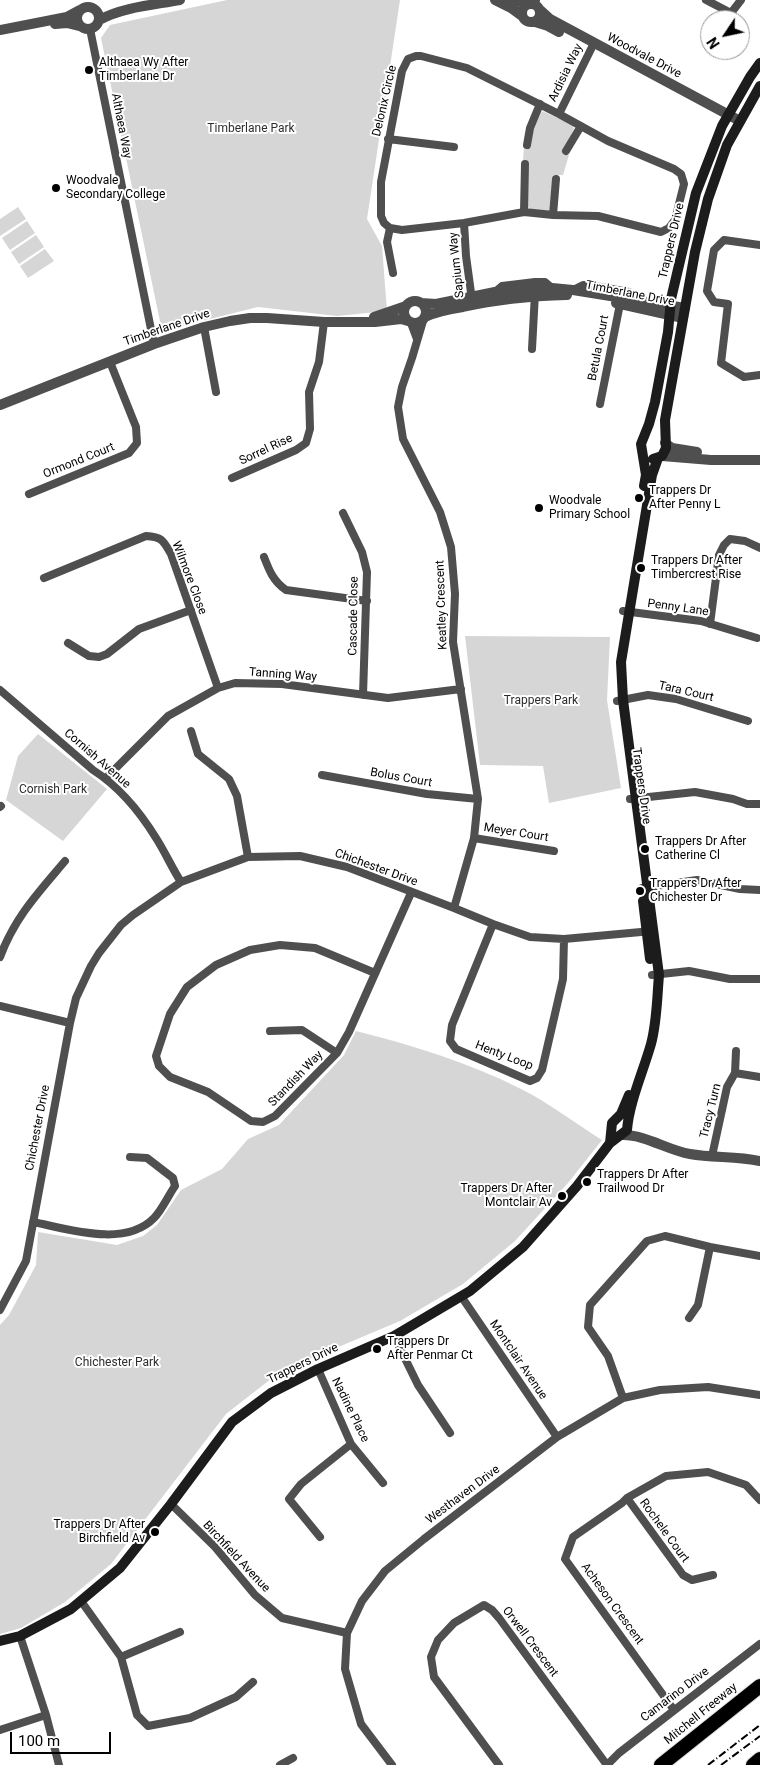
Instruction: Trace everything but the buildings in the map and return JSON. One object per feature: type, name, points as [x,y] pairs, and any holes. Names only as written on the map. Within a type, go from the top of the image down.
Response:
[{"type":"highway","name":"Mitchell Freeway","points":[[661,1765],[760,1686]]},
{"type":"highway","points":[[753,1765],[760,1760]]},
{"type":"main road","name":"Trappers Drive","points":[[644,437],[655,402],[670,310],[696,193],[713,146],[727,117],[760,63]]},
{"type":"main road","name":"Trappers Drive","points":[[665,442],[665,420],[695,252],[708,199],[720,164],[738,123],[760,86]]},
{"type":"main road","points":[[656,434],[662,438],[665,442],[665,451],[660,457],[649,458],[642,453],[641,444],[644,437],[656,434]]},
{"type":"main road","name":"Trappers Drive","points":[[626,612],[646,475],[642,453]]},
{"type":"main road","name":"Trappers Drive","points":[[0,1641],[20,1636],[71,1609],[120,1568],[171,1504],[232,1422],[271,1393],[318,1369],[394,1336],[470,1291],[523,1248],[577,1186],[622,1129],[621,1114],[636,1076],[646,1040],[651,1016],[655,975],[615,663],[652,475],[660,457]]},
{"type":"street","points":[[0,30],[67,17],[86,7],[106,9],[151,0]]},
{"type":"street","points":[[0,35],[67,23],[84,29],[90,29],[96,26],[99,20],[108,15],[140,3],[180,0]]},
{"type":"street","points":[[495,0],[511,8],[529,23],[535,22],[539,18],[534,5],[523,8],[522,16]]},
{"type":"street","name":"Woodvale Drive","points":[[511,0],[534,5],[550,19],[592,45],[738,123]]},
{"type":"street","points":[[706,0],[731,13],[741,0]]},
{"type":"street","points":[[93,8],[98,13],[99,20]]},
{"type":"street","points":[[79,26],[77,16],[80,10]]},
{"type":"street","name":"Woodvale Drive","points":[[535,22],[592,45]]},
{"type":"street","name":"Althaea Way","points":[[90,29],[154,344]]},
{"type":"street","name":"Ardisia Way","points":[[559,114],[592,45]]},
{"type":"street","name":"Delonix Circle","points":[[421,56],[467,68],[559,114],[608,141],[674,169],[681,174],[684,184],[674,220],[669,228],[661,232],[598,216],[524,212],[464,223],[402,230],[390,228],[382,220],[380,208],[382,176],[404,67],[408,59],[421,56]]},
{"type":"street","points":[[527,145],[530,128],[540,104]]},
{"type":"street","points":[[566,151],[581,126]]},
{"type":"street","points":[[388,139],[454,147]]},
{"type":"street","points":[[524,212],[526,164]]},
{"type":"street","points":[[553,215],[556,179]]},
{"type":"street","name":"Sapium Way","points":[[464,223],[472,301]]},
{"type":"street","name":"Delonix Circle","points":[[390,228],[387,242],[393,273]]},
{"type":"street","points":[[760,246],[724,240],[714,250],[707,291],[714,302],[728,304],[721,363],[744,377],[760,375]]},
{"type":"street","name":"Timberlane Drive","points":[[424,319],[433,313],[495,292],[502,286],[545,282],[552,288]]},
{"type":"street","name":"Timberlane Drive","points":[[573,290],[583,285],[629,292],[642,301],[670,310]]},
{"type":"street","name":"Timberlane Drive","points":[[421,303],[436,304],[472,301],[552,288],[573,290],[684,313]]},
{"type":"street","name":"Timberlane Drive","points":[[495,292],[535,292],[600,299],[642,301]]},
{"type":"street","points":[[532,349],[535,292]]},
{"type":"street","name":"Betula Court","points":[[600,404],[620,300]]},
{"type":"street","points":[[410,322],[417,324],[424,319],[426,311],[421,303],[411,302],[406,306],[404,312],[417,340]]},
{"type":"street","name":"Timberlane Drive","points":[[351,322],[406,306]]},
{"type":"street","name":"Timberlane Drive","points":[[0,405],[154,344],[204,327],[250,318],[324,322],[375,322],[401,319],[410,322]]},
{"type":"street","name":"Keatley Crescent","points":[[424,319],[399,398],[398,416],[403,438],[440,512],[451,548],[455,594],[452,642],[478,799],[474,838],[454,908]]},
{"type":"street","name":"Sorrel Rise","points":[[232,478],[296,450],[306,442],[310,429],[309,392],[319,362],[324,322]]},
{"type":"street","points":[[204,327],[216,392]]},
{"type":"street","name":"Ormond Court","points":[[29,494],[129,453],[136,443],[136,427],[110,362]]},
{"type":"street","points":[[665,442],[672,448],[711,454],[760,453]]},
{"type":"street","points":[[660,457],[760,460]]},
{"type":"street","name":"Cascade Close","points":[[343,513],[362,552],[367,572],[363,695]]},
{"type":"street","name":"Wilmore Close","points":[[44,578],[146,536],[156,536],[162,539],[171,554],[218,688]]},
{"type":"street","points":[[710,624],[719,555],[724,545],[730,539],[745,541],[760,548]]},
{"type":"street","points":[[264,557],[271,574],[278,584],[286,590],[367,601]]},
{"type":"street","points":[[68,644],[89,656],[108,654],[139,629],[191,610]]},
{"type":"street","name":"Penny Lane","points":[[626,612],[701,621],[758,638]]},
{"type":"street","name":"Tanning Way","points":[[106,778],[168,716],[218,688],[235,683],[282,684],[388,698],[460,689]]},
{"type":"street","name":"Cornish Avenue","points":[[0,690],[93,770],[106,778],[130,804],[155,836],[182,882]]},
{"type":"street","name":"Tara Court","points":[[620,701],[648,695],[676,699],[748,721]]},
{"type":"street","points":[[191,731],[198,754],[229,779],[237,796],[248,857]]},
{"type":"street","name":"Bolus Court","points":[[322,775],[427,794],[478,799]]},
{"type":"street","points":[[633,799],[696,792],[733,799],[747,804],[760,804]]},
{"type":"street","name":"Meyer Court","points":[[474,838],[554,851]]},
{"type":"street","name":"Chichester Drive","points":[[0,1310],[26,1262],[70,1023],[76,998],[84,979],[111,936],[132,915],[182,882],[248,857],[300,856],[347,867],[493,924],[530,936],[564,939],[650,931]]},
{"type":"street","points":[[0,957],[21,913],[65,861]]},
{"type":"street","points":[[644,888],[697,880],[740,889],[760,890]]},
{"type":"street","name":"Standish Way","points":[[375,973],[315,948],[280,945],[250,950],[216,965],[187,987],[170,1014],[156,1056],[160,1066],[170,1077],[208,1092],[251,1121],[263,1122],[275,1116],[337,1053],[349,1032],[411,893]]},
{"type":"street","name":"Henty Loop","points":[[493,924],[452,1024],[450,1041],[456,1049],[530,1080],[537,1078],[542,1070],[563,979],[564,939]]},
{"type":"street","points":[[655,975],[689,971],[730,979],[760,979]]},
{"type":"street","points":[[0,1006],[70,1023]]},
{"type":"street","points":[[270,1031],[302,1030],[337,1053]]},
{"type":"street","name":"Tracy Turn","points":[[712,1156],[726,1087],[734,1073],[736,1051]]},
{"type":"street","name":"Tracy Turn","points":[[734,1073],[760,1078]]},
{"type":"street","points":[[622,1129],[689,1154],[760,1161]]},
{"type":"street","points":[[33,1222],[116,1236],[140,1228],[154,1218],[175,1186],[173,1178],[146,1158],[130,1157]]},
{"type":"street","points":[[623,1398],[608,1356],[588,1327],[590,1305],[647,1241],[665,1236],[760,1256]]},
{"type":"street","points":[[689,1318],[698,1305],[710,1247]]},
{"type":"street","name":"Montclair Avenue","points":[[461,1296],[557,1437]]},
{"type":"street","points":[[394,1336],[418,1385],[450,1433]]},
{"type":"street","name":"Nadine Place","points":[[318,1369],[351,1444],[383,1484]]},
{"type":"street","points":[[759,1395],[760,1386]]},
{"type":"street","name":"Westhaven Drive","points":[[392,1765],[361,1724],[345,1669],[347,1634],[362,1601],[385,1571],[557,1437],[623,1398],[660,1390],[708,1387],[759,1395]]},
{"type":"street","points":[[320,1537],[289,1498],[301,1484],[351,1444]]},
{"type":"street","name":"Acheson Crescent","points":[[674,1710],[565,1559],[573,1537],[622,1504],[627,1498],[666,1476],[708,1472],[746,1486],[760,1500]]},
{"type":"street","name":"Rochele Court","points":[[627,1498],[683,1576],[692,1580],[713,1575]]},
{"type":"street","name":"Birchfield Avenue","points":[[171,1504],[215,1548],[255,1595],[282,1618],[347,1634]]},
{"type":"street","points":[[81,1600],[121,1657],[137,1715],[148,1726],[190,1718],[236,1697],[253,1682]]},
{"type":"street","name":"Orwell Crescent","points":[[499,1765],[434,1677],[431,1657],[438,1640],[454,1623],[484,1605],[499,1618],[607,1765]]},
{"type":"street","points":[[121,1657],[180,1632]]},
{"type":"street","points":[[20,1636],[46,1715],[59,1765]]},
{"type":"street","name":"Camarino Drive","points":[[607,1765],[619,1753],[760,1644]]},
{"type":"street","points":[[0,1730],[46,1715]]},
{"type":"street","points":[[280,1765],[293,1758]]},
{"type":"green space","name":"Timberlane Park","points":[[227,0],[400,0],[367,219],[382,246],[387,311],[337,316],[258,307],[162,331],[101,38],[110,25]]},
{"type":"green space","points":[[542,111],[572,124],[574,129],[563,151],[569,155],[563,175],[553,175],[550,211],[548,212],[528,207],[526,184],[529,163],[523,161],[524,146]]},
{"type":"green space","points":[[18,207],[26,219],[0,236],[0,219]]},
{"type":"green space","points":[[27,221],[35,233],[10,250],[2,238]]},
{"type":"green space","points":[[36,235],[44,247],[19,264],[11,252]]},
{"type":"green space","points":[[45,249],[54,261],[28,278],[20,266]]},
{"type":"green space","name":"Trappers Park","points":[[465,636],[610,637],[607,700],[621,788],[549,803],[543,766],[480,765]]},
{"type":"green space","name":"Cornish Park","points":[[38,734],[107,789],[63,841],[6,800],[18,756]]},
{"type":"green space","name":"Chichester Park","points":[[356,1031],[398,1042],[482,1071],[541,1100],[602,1140],[568,1183],[515,1241],[463,1284],[400,1321],[276,1375],[226,1414],[111,1564],[65,1602],[21,1628],[0,1634],[0,1325],[9,1315],[36,1265],[38,1232],[117,1245],[143,1236],[157,1225],[181,1190],[222,1169],[248,1139],[279,1125],[344,1055]]},
{"type":"railway","points":[[708,1765],[760,1725]]},
{"type":"railway","points":[[721,1765],[760,1736]]},
{"type":"place","name":"Althaea Wy After Timberlane Dr","points":[[89,70]]},
{"type":"place","name":"Woodvale Secondary College","points":[[56,188]]},
{"type":"place","name":"Trappers Dr After Penny L","points":[[639,498]]},
{"type":"place","name":"Woodvale Primary School","points":[[539,508]]},
{"type":"place","name":"Trappers Dr After Timbercrest Rise","points":[[641,568]]},
{"type":"place","name":"Trappers Dr After Catherine Cl","points":[[645,849]]},
{"type":"place","name":"Trappers Dr After Chichester Dr","points":[[640,891]]},
{"type":"place","name":"Trappers Dr After Trailwood Dr","points":[[587,1182]]},
{"type":"place","name":"Trappers Dr After Montclair Av","points":[[562,1196]]},
{"type":"place","name":"Trappers Dr After Penmar Ct","points":[[377,1349]]},
{"type":"place","name":"Trappers Dr After Birchfield Av","points":[[155,1532]]}]
